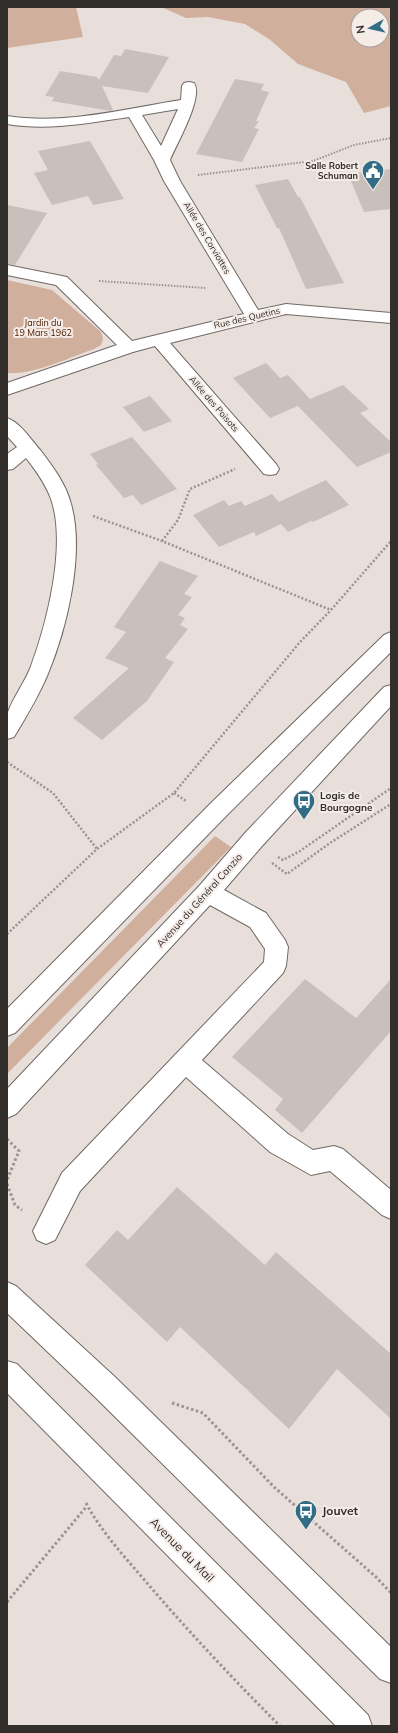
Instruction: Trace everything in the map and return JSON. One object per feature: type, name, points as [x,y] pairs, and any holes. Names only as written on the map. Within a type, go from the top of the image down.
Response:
[{"type":"street","points":[[162,160],[188,103],[189,86]]},
{"type":"street","points":[[7,120],[24,123],[63,122],[188,103]]},
{"type":"street","name":"Allée des Corviottes","points":[[132,112],[253,315]]},
{"type":"street","points":[[7,270],[61,281],[129,347]]},
{"type":"street","name":"Rue des Quetins","points":[[7,389],[129,347],[286,308],[391,318]]},
{"type":"street","name":"Allée des Poisots","points":[[158,339],[265,463]]},
{"type":"street","points":[[7,424],[55,486],[62,504],[66,526],[66,552],[58,607],[44,658],[20,710],[7,731]]},
{"type":"street","points":[[7,464],[27,448]]},
{"type":"street","points":[[7,1025],[219,809],[391,640]]},
{"type":"street","name":"Avenue du Général Canzio","points":[[7,1106],[208,892],[251,843],[391,693]]},
{"type":"street","points":[[46,1231],[72,1182],[275,966],[277,947],[258,920],[208,892]]},
{"type":"street","points":[[186,1061],[279,1143],[312,1162],[334,1158],[391,1206]]},
{"type":"street","points":[[7,1294],[105,1387],[391,1668]]},
{"type":"street","name":"Avenue du Mail","points":[[7,1374],[356,1726]]},
{"type":"path","points":[[172,181],[212,172],[313,161],[354,145],[391,138]]},
{"type":"path","points":[[70,289],[96,281],[221,289],[236,286]]},
{"type":"path","points":[[162,541],[178,520],[190,489],[265,463]]},
{"type":"path","points":[[62,504],[162,541],[331,610]]},
{"type":"path","points":[[7,934],[98,849],[174,793],[300,642],[331,610],[391,541]]},
{"type":"path","points":[[7,762],[53,793],[98,849]]},
{"type":"path","points":[[7,1139],[19,1151],[7,1180]]},
{"type":"path","points":[[167,1402],[203,1413],[274,1486],[376,1577],[391,1593]]},
{"type":"path","points":[[7,1602],[87,1506]]},
{"type":"path","points":[[103,1531],[227,1674],[280,1726]]},
{"type":"green space","points":[[7,7],[76,7],[83,37],[7,48]]},
{"type":"green space","points":[[161,7],[391,7],[391,106],[364,113],[346,82],[298,64],[269,39],[245,24],[208,17],[186,18]]},
{"type":"green space","name":"Jardin du 19 Mars 1962","points":[[7,280],[52,290],[101,332],[103,339],[101,345],[40,369],[17,373],[7,373]]},
{"type":"green space","points":[[215,836],[231,847],[7,1074],[7,1048]]},
{"type":"building","points":[[125,49],[169,57],[148,93],[102,86],[113,110],[111,111],[52,101],[54,97],[45,96],[60,71],[97,77],[99,80],[114,55],[121,56]]},
{"type":"building","points":[[235,79],[264,84],[261,90],[269,92],[256,121],[259,121],[254,128],[259,129],[242,162],[196,154]]},
{"type":"building","points":[[90,141],[124,199],[93,205],[88,196],[52,205],[34,173],[48,170],[38,151]]},
{"type":"building","name":"Salle Robert Schuman","points":[[391,169],[391,209],[364,212],[348,174]]},
{"type":"building","points":[[288,179],[298,197],[300,197],[344,283],[306,289],[279,228],[277,228],[255,185]]},
{"type":"building","points":[[7,205],[47,213],[15,265],[7,264]]},
{"type":"building","points":[[266,363],[280,378],[288,375],[310,399],[343,385],[369,409],[360,413],[391,442],[391,452],[357,467],[298,406],[270,418],[233,378]]},
{"type":"building","points":[[150,396],[172,421],[144,432],[123,407]]},
{"type":"building","points":[[132,437],[177,489],[141,505],[133,495],[124,498],[96,465],[98,464],[90,454]]},
{"type":"building","points":[[326,480],[349,505],[288,532],[281,524],[256,536],[254,532],[219,547],[193,515],[224,500],[229,506],[241,501],[245,506],[272,494],[279,502]]},
{"type":"building","points":[[160,561],[198,576],[184,594],[192,597],[178,615],[185,618],[180,625],[188,629],[165,658],[174,662],[147,701],[102,740],[73,718],[129,668],[105,658],[126,632],[114,627]]},
{"type":"building","points":[[305,979],[356,1018],[391,979],[391,1031],[302,1133],[275,1110],[283,1099],[232,1057]]},
{"type":"building","points":[[177,1187],[265,1265],[276,1252],[391,1354],[391,1419],[337,1369],[289,1429],[180,1327],[167,1342],[85,1265],[117,1230],[128,1240]]},
{"type":"place","name":"Salle Robert Schuman","points":[[373,190]]},
{"type":"place","name":"Logis de Bourgogne","points":[[304,820]]},
{"type":"place","name":"Jouvet","points":[[306,1530]]}]
